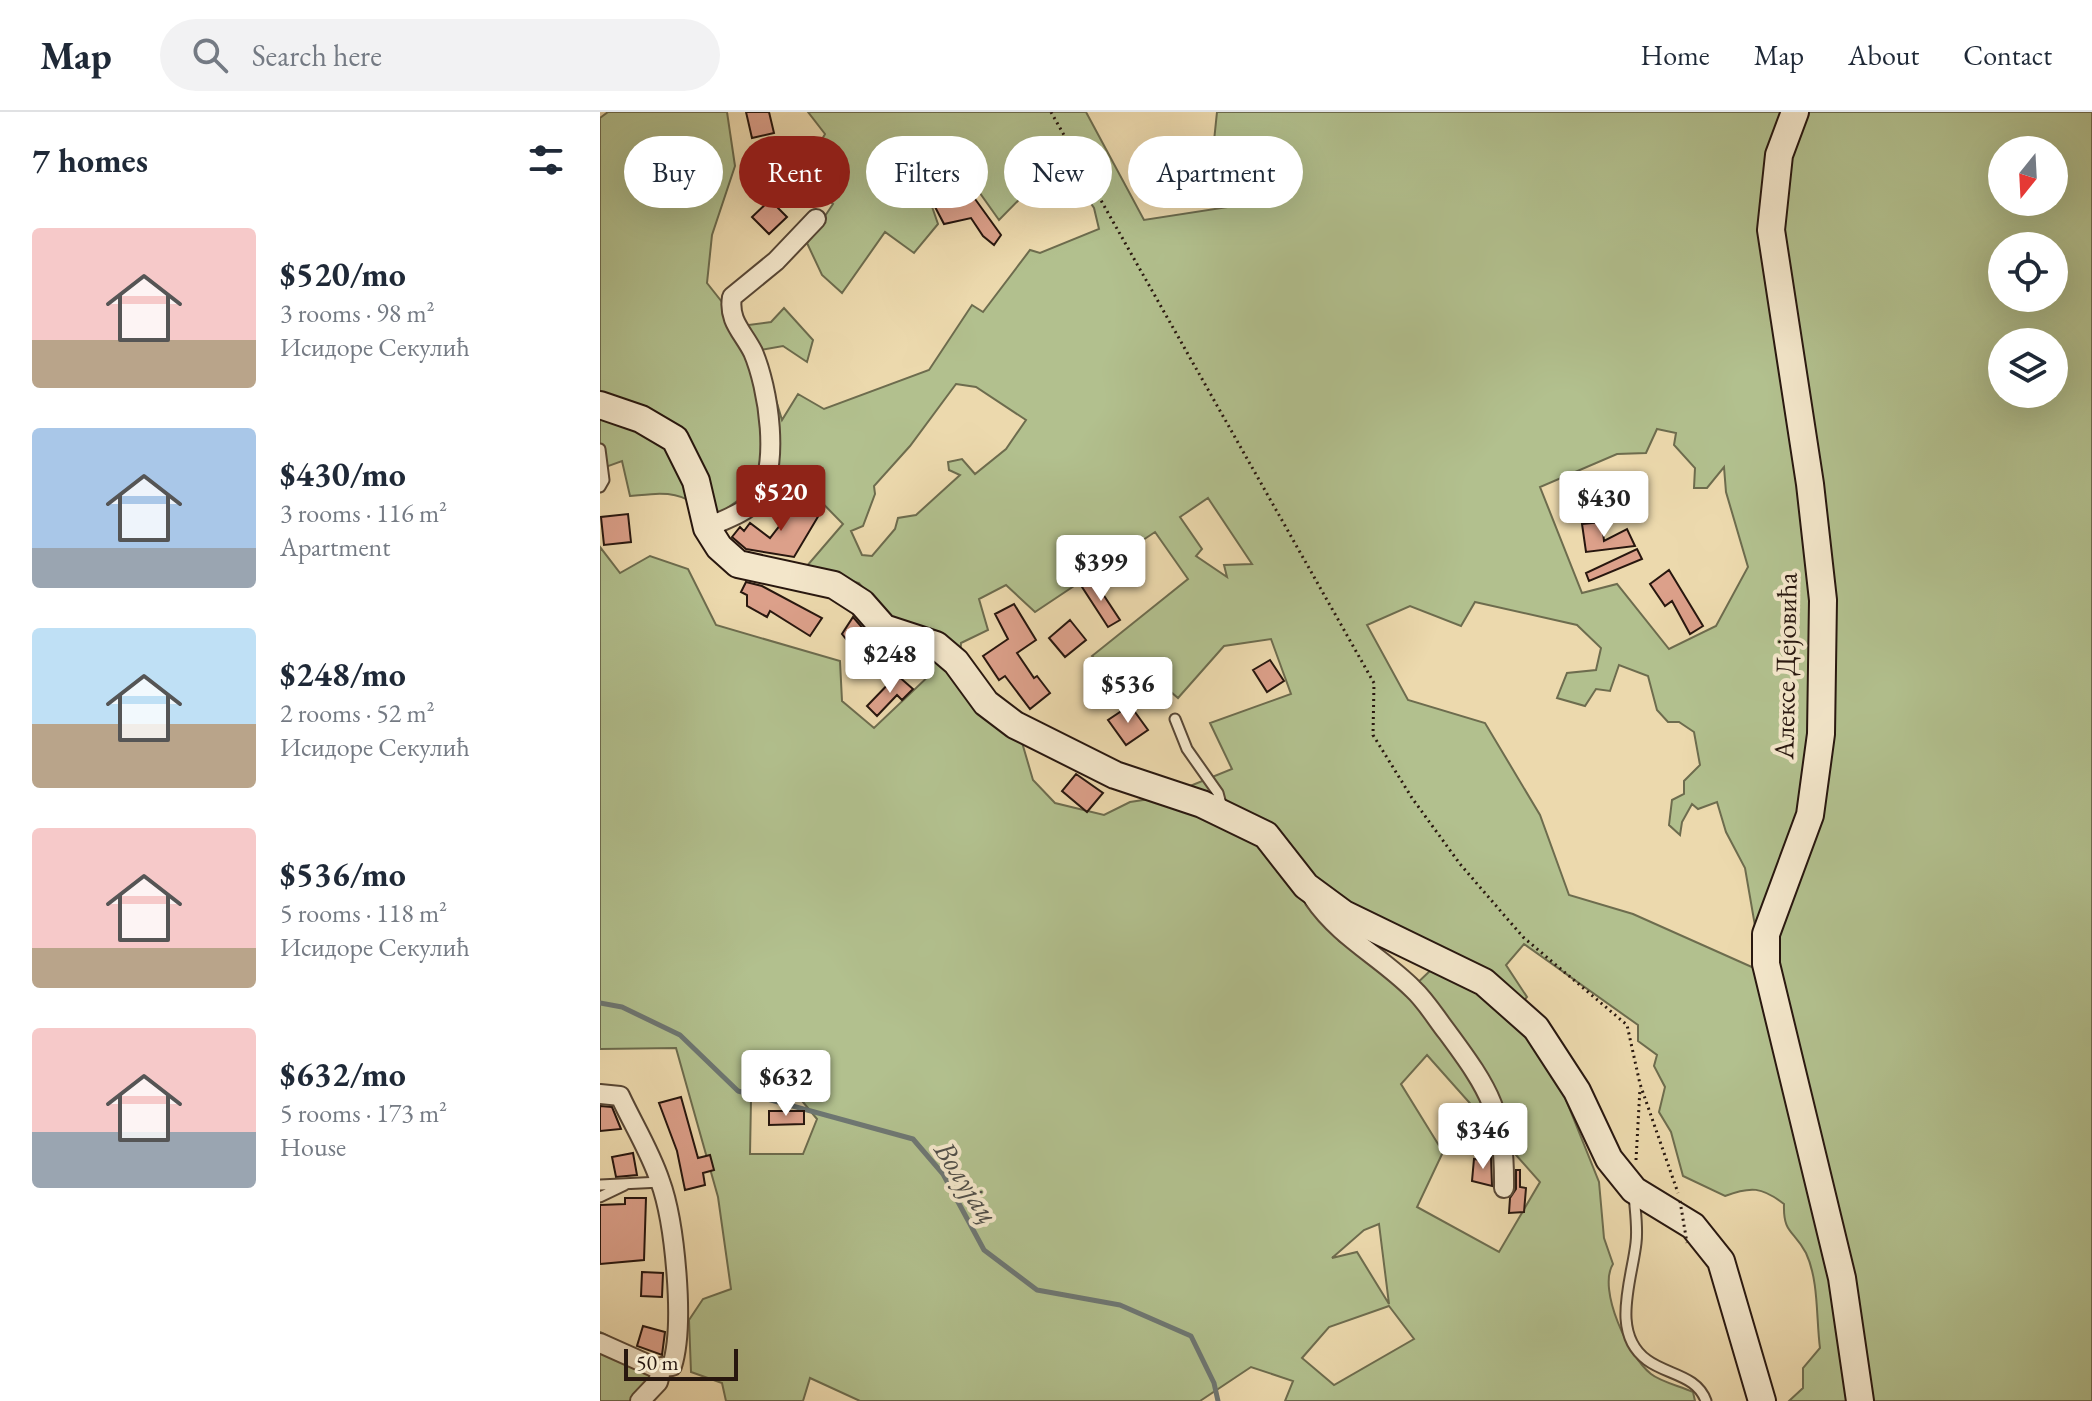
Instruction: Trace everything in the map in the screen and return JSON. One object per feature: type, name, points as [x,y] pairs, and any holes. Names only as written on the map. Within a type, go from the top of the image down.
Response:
[{"type":"street","name":"Алексе Дејовића","points":[[1795,112],[1779,155],[1771,230],[1810,484],[1823,600],[1821,734],[1810,815],[1766,934],[1766,964],[1842,1278],[1860,1401]]},
{"type":"street","points":[[707,528],[755,502],[769,467],[768,399],[752,351],[729,311],[732,297],[776,261],[816,219]]},
{"type":"street","points":[[600,405],[641,419],[675,439],[696,481],[707,528],[719,547],[738,564],[834,585],[862,603],[884,628],[936,645],[956,662],[986,703],[1015,725],[1115,775],[1224,815],[1266,835],[1328,920],[1414,989],[1478,1074],[1493,1101],[1502,1130],[1504,1188]]},
{"type":"street","points":[[1306,886],[1344,914],[1484,982],[1536,1028],[1577,1091],[1609,1159],[1634,1190],[1693,1226],[1721,1261],[1762,1401]]},
{"type":"street","points":[[600,1094],[620,1096],[661,1182],[671,1232],[679,1343],[672,1366],[656,1368],[600,1343]]},
{"type":"street","points":[[640,1401],[658,1382],[662,1367]]},
{"type":"lane","points":[[600,449],[604,480],[600,487]]},
{"type":"lane","points":[[1175,719],[1187,749],[1218,793],[1224,815]]},
{"type":"lane","points":[[600,1185],[661,1182]]},
{"type":"lane","points":[[600,1197],[628,1183]]},
{"type":"lane","points":[[1634,1190],[1636,1243],[1626,1294],[1626,1321],[1643,1357],[1691,1381],[1700,1388],[1706,1401]]},
{"type":"path","points":[[1051,112],[1374,683],[1373,735],[1412,798],[1460,864],[1523,937],[1627,1025],[1640,1084],[1680,1201],[1687,1243]]},
{"type":"path","points":[[1634,1190],[1640,1084]]},
{"type":"green space","points":[[608,112],[727,112],[735,166],[723,202],[723,136],[624,136],[624,208],[721,208],[712,235],[707,283],[741,326],[771,322],[784,308],[813,340],[807,362],[783,346],[761,350],[782,420],[798,394],[824,409],[929,370],[972,305],[983,312],[1030,250],[1040,253],[1099,229],[1094,208],[1112,208],[1112,160],[1128,190],[1128,208],[1138,208],[1144,220],[1222,208],[1303,208],[1303,136],[1215,136],[1217,112],[2092,112],[2092,1401],[1789,1401],[1803,1388],[1803,1368],[1820,1348],[1815,1287],[1806,1253],[1787,1227],[1784,1204],[1776,1198],[1756,1190],[1725,1196],[1683,1176],[1671,1132],[1659,1112],[1665,1087],[1654,1066],[1657,1055],[1638,1041],[1638,1025],[1524,944],[1506,965],[1527,997],[1520,1005],[1354,909],[1266,848],[1339,941],[1410,990],[1433,968],[1486,995],[1552,1065],[1599,1182],[1604,1238],[1613,1264],[1609,1289],[1618,1322],[1642,1365],[1655,1377],[1693,1392],[1695,1401],[1285,1401],[1293,1381],[1251,1367],[1200,1401],[860,1401],[810,1378],[803,1401],[726,1401],[722,1383],[691,1372],[689,1320],[703,1299],[731,1289],[718,1197],[676,1048],[600,1049],[600,547],[620,573],[650,556],[688,569],[716,625],[840,661],[842,701],[874,728],[933,672],[859,583],[806,567],[843,524],[787,467],[714,517],[693,502],[675,495],[630,496],[622,461],[600,469],[600,118]],"holes":[[[956,384],[976,387],[1026,420],[1006,449],[975,474],[962,459],[948,462],[949,470],[960,475],[916,515],[898,518],[895,529],[872,556],[862,555],[851,531],[863,526],[875,494],[874,486],[910,446]],[[1657,429],[1676,433],[1674,445],[1695,468],[1694,488],[1707,488],[1724,467],[1726,492],[1748,567],[1716,626],[1669,649],[1617,584],[1582,593],[1540,487],[1617,454],[1646,453]],[[1208,498],[1252,564],[1224,565],[1227,577],[1196,556],[1202,549],[1180,517]],[[1155,532],[1188,579],[1092,656],[1131,695],[1157,680],[1178,698],[1224,646],[1271,639],[1291,694],[1210,723],[1232,769],[1163,797],[1130,802],[1104,815],[1055,803],[1033,780],[1021,739],[959,674],[961,643],[988,630],[979,599],[1006,585],[1035,612]],[[1475,602],[1577,625],[1601,648],[1596,670],[1567,673],[1557,698],[1585,706],[1596,689],[1610,691],[1619,665],[1648,676],[1657,710],[1668,722],[1679,722],[1694,732],[1700,765],[1684,781],[1684,794],[1672,800],[1669,825],[1680,835],[1682,822],[1692,804],[1698,809],[1717,802],[1726,832],[1745,868],[1763,972],[1633,914],[1569,895],[1540,815],[1485,723],[1408,700],[1367,625],[1410,606],[1461,626]],[[1427,1055],[1540,1182],[1499,1252],[1417,1207],[1443,1152],[1401,1084]],[[798,1096],[817,1119],[803,1154],[750,1154],[751,1099]],[[1379,1224],[1389,1304],[1357,1252],[1332,1258],[1364,1230]],[[1389,1306],[1414,1339],[1334,1385],[1302,1358],[1329,1327]]]},
{"type":"green space","points":[[808,112],[1086,112],[1099,136],[1004,136],[1004,208],[1011,208],[999,220],[988,205],[988,136],[866,136],[866,208],[932,208],[938,224],[914,253],[885,232],[842,293],[822,275],[807,243],[830,208],[850,208],[850,136],[824,136]]},
{"type":"green space","points":[[600,1332],[619,1343],[650,1370],[652,1401],[600,1401]]},
{"type":"building","points":[[746,112],[769,112],[774,133],[752,136]]},
{"type":"building","points":[[762,208],[778,208],[787,217],[769,234],[752,217]]},
{"type":"building","points":[[936,208],[982,208],[1001,235],[994,245],[983,236],[971,218],[944,224]]},
{"type":"building","points":[[801,498],[819,515],[794,557],[746,549],[732,537],[740,527],[744,531],[750,523],[770,538]]},
{"type":"building","points":[[628,514],[631,542],[604,545],[601,517]]},
{"type":"building","points":[[1602,522],[1604,541],[1627,529],[1635,546],[1586,552],[1582,524]]},
{"type":"building","points":[[1637,549],[1642,559],[1589,581],[1586,573]]},
{"type":"building","points":[[1669,570],[1703,626],[1690,634],[1672,601],[1665,606],[1650,584]]},
{"type":"building","points":[[1093,579],[1120,620],[1108,627],[1082,587]]},
{"type":"building","points":[[746,582],[762,586],[822,618],[810,636],[770,611],[767,617],[747,606],[747,595],[741,592]]},
{"type":"building","points":[[1014,604],[1036,640],[1017,653],[1034,678],[1037,676],[1050,693],[1030,709],[1005,676],[999,680],[983,656],[1008,639],[995,614]]},
{"type":"building","points":[[853,617],[872,639],[894,652],[879,664],[862,643],[854,649],[842,634]]},
{"type":"building","points":[[1070,620],[1086,640],[1065,657],[1049,638]]},
{"type":"building","points":[[1270,660],[1284,681],[1267,692],[1253,670]]},
{"type":"building","points":[[897,675],[913,689],[902,700],[897,695],[877,716],[867,706]]},
{"type":"building","points":[[1126,708],[1132,708],[1148,730],[1126,745],[1108,720]]},
{"type":"building","points":[[1076,774],[1103,793],[1087,812],[1062,791]]},
{"type":"building","points":[[681,1097],[698,1158],[710,1155],[714,1170],[703,1173],[705,1185],[685,1190],[677,1151],[659,1103]]},
{"type":"building","points":[[600,1106],[612,1107],[621,1129],[600,1131]]},
{"type":"building","points":[[769,1111],[804,1111],[804,1124],[769,1125]]},
{"type":"building","points":[[633,1153],[637,1175],[616,1177],[612,1157]]},
{"type":"building","points":[[1481,1156],[1491,1157],[1492,1186],[1472,1181],[1474,1159],[1481,1160]]},
{"type":"building","points":[[1516,1170],[1520,1170],[1520,1187],[1526,1188],[1524,1212],[1509,1213],[1510,1198],[1516,1189]]},
{"type":"building","points":[[625,1198],[646,1198],[644,1260],[600,1264],[600,1205],[625,1204]]},
{"type":"building","points":[[642,1272],[663,1273],[662,1297],[641,1296]]},
{"type":"building","points":[[643,1326],[665,1332],[662,1355],[637,1346]]},
{"type":"waterway","name":"Волујац","points":[[600,1003],[622,1007],[680,1035],[738,1091],[913,1139],[943,1174],[984,1250],[1037,1290],[1120,1305],[1191,1336],[1214,1383],[1218,1401]]}]
